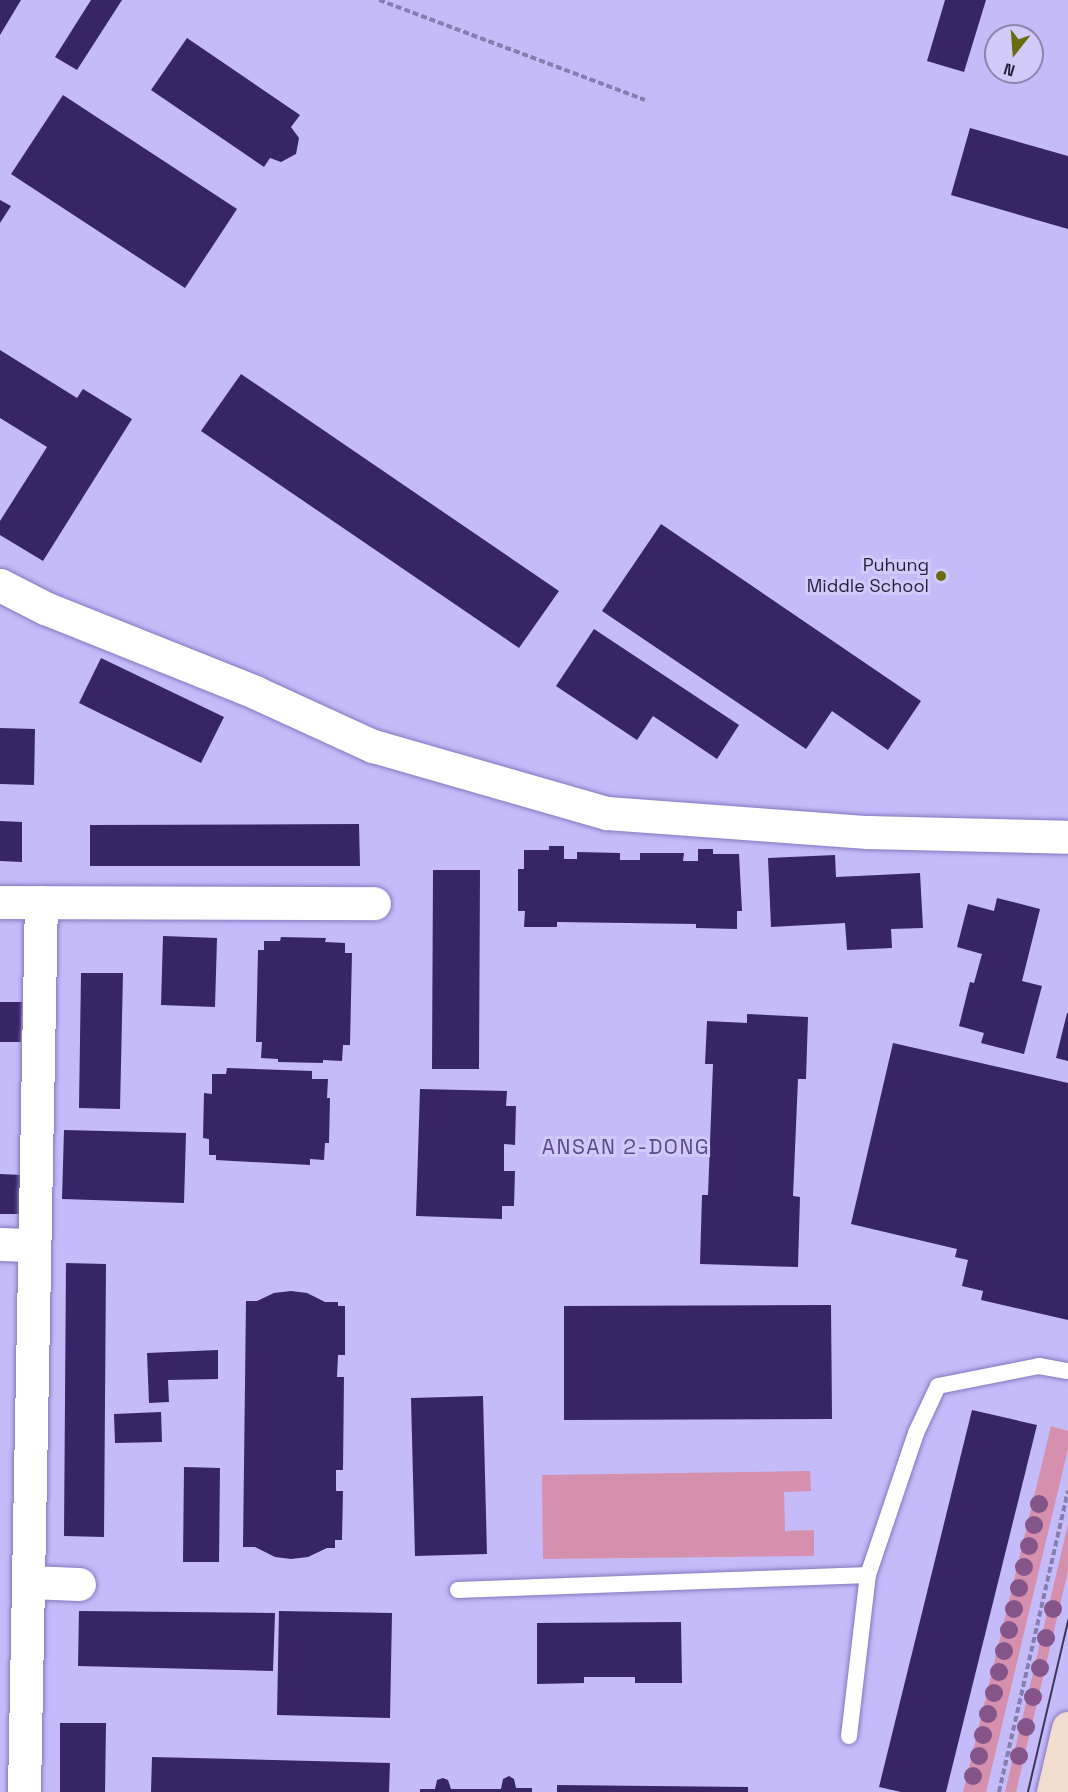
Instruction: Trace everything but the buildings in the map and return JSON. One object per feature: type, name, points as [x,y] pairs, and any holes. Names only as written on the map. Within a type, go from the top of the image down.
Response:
[{"type":"main road","points":[[1053,1792],[1068,1728]]},
{"type":"street","points":[[0,585],[45,608],[257,693],[373,746],[607,813],[867,832],[1066,837]]},
{"type":"street","points":[[0,902],[375,903]]},
{"type":"street","points":[[24,1792],[13,1646],[29,1582],[33,1245],[41,902]]},
{"type":"street","points":[[0,1244],[33,1245]]},
{"type":"street","points":[[29,1582],[80,1584]]},
{"type":"lane","points":[[849,1736],[868,1575],[916,1433],[938,1386],[1039,1366],[1068,1371]]},
{"type":"lane","points":[[458,1590],[868,1575]]},
{"type":"path","points":[[379,0],[645,100]]},
{"type":"path","points":[[999,1792],[1068,1491]]},
{"type":"shaded area","points":[[1051,1426],[1068,1431],[1068,1449],[986,1792],[963,1792]]},
{"type":"shaded area","points":[[810,1471],[811,1491],[784,1492],[785,1531],[814,1530],[814,1556],[543,1559],[542,1475]]},
{"type":"shaded area","points":[[1068,1524],[1068,1571],[1016,1792],[1005,1792]]},
{"type":"tram line","points":[[1028,1792],[1068,1621]]},
{"type":"place","name":"Puhung Middle School","points":[[941,576]]},
{"type":"district","name":"ANSAN 2-DONG","points":[[626,1147]]}]
